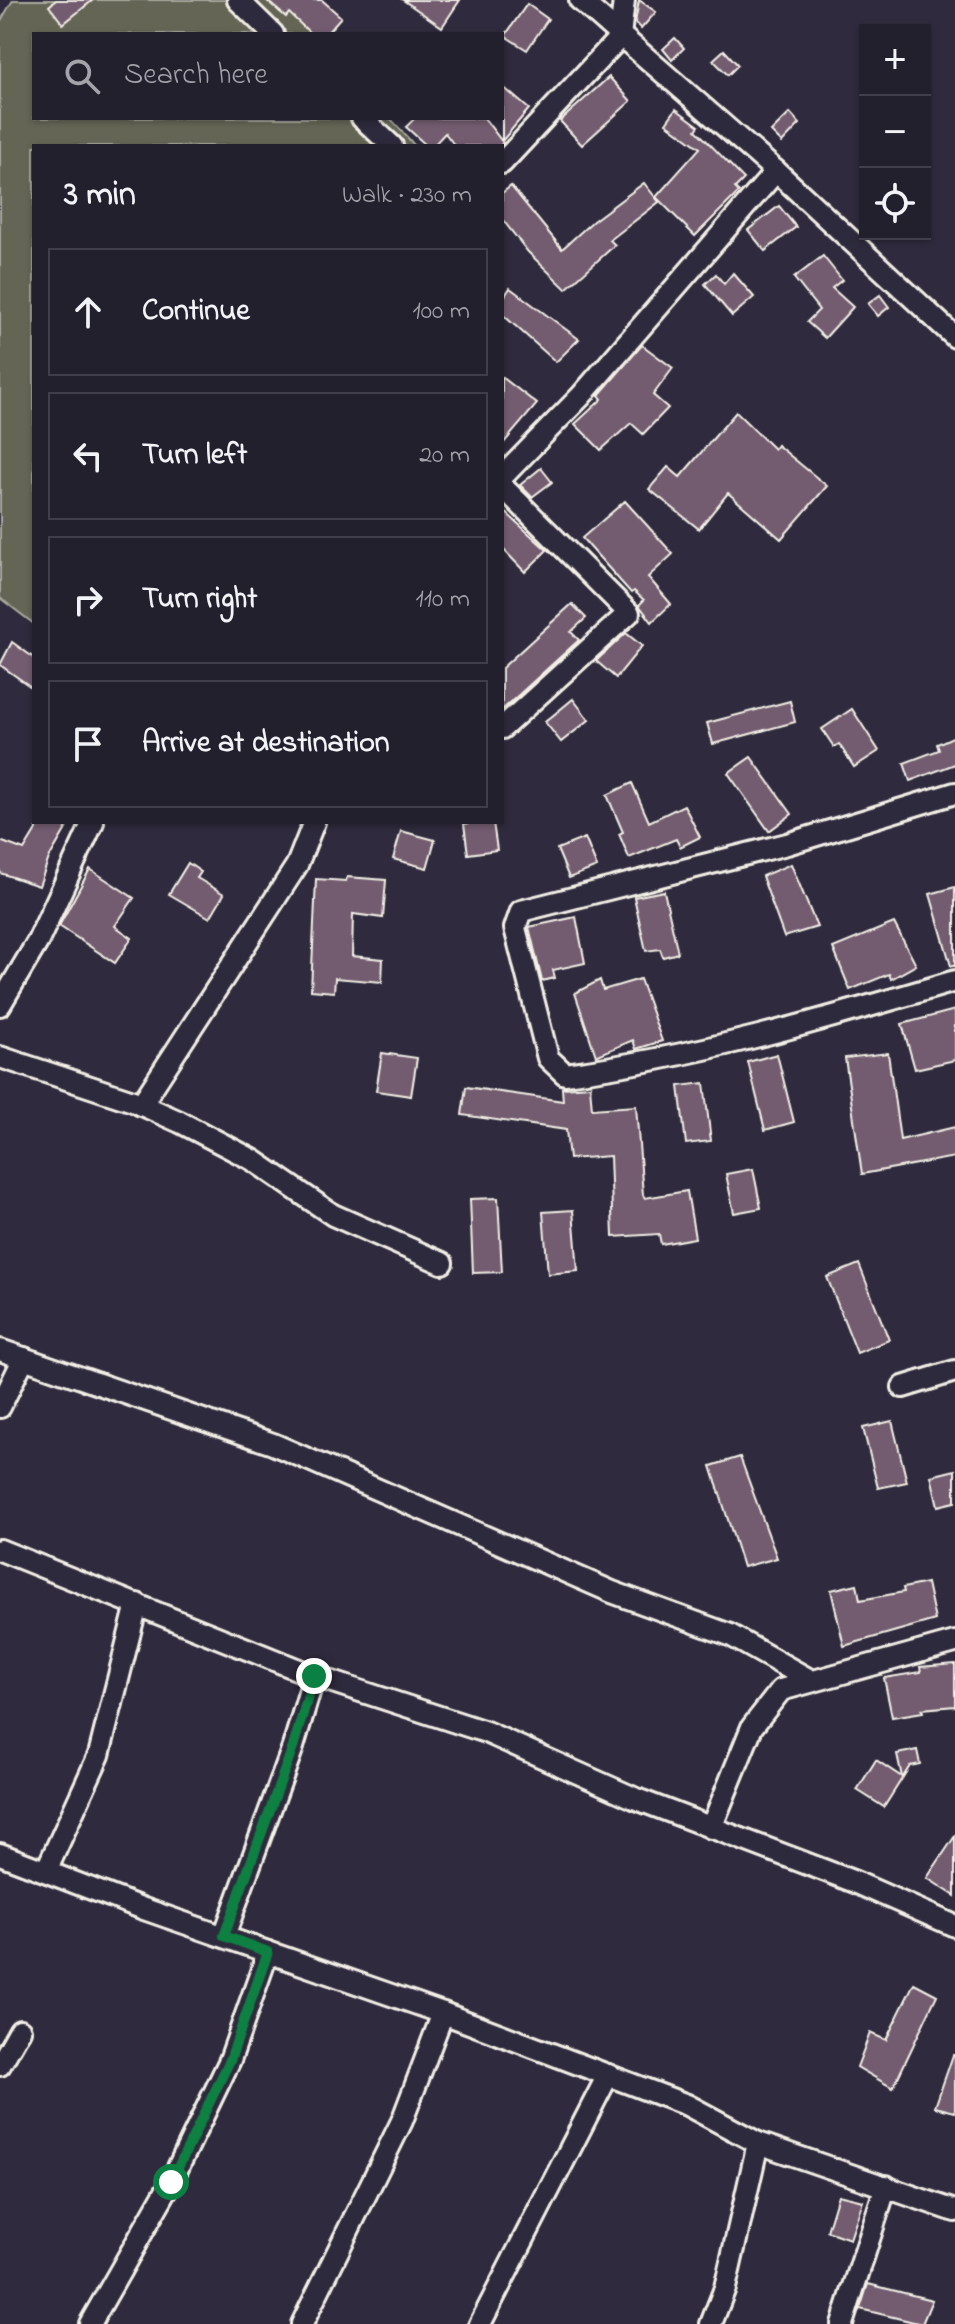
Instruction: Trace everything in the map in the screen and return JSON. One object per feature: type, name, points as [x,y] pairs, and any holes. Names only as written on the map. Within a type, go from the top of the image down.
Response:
[{"type":"street","points":[[238,0],[271,32]]},
{"type":"street","points":[[504,161],[620,37],[624,0]]},
{"type":"street","points":[[587,2],[620,37],[776,171],[954,336]]},
{"type":"street","points":[[364,120],[390,144]]},
{"type":"street","points":[[504,475],[581,396],[776,171]]},
{"type":"street","points":[[504,488],[629,613],[504,726]]},
{"type":"street","points":[[955,793],[787,844],[521,911],[515,917],[515,928],[548,1058],[565,1074],[644,1064],[825,1019],[955,981]]},
{"type":"street","points":[[0,1005],[38,941],[92,824]]},
{"type":"street","points":[[141,1105],[297,865],[313,824]]},
{"type":"street","points":[[0,1057],[141,1105],[253,1160],[333,1215],[442,1263]]},
{"type":"street","points":[[0,1350],[273,1444],[612,1592],[730,1635],[810,1680]]},
{"type":"street","points":[[0,1407],[24,1358]]},
{"type":"street","points":[[903,1387],[955,1371]]},
{"type":"street","points":[[0,1550],[314,1676],[486,1732],[711,1828],[855,1882],[955,1926]]},
{"type":"street","points":[[46,1871],[99,1755],[137,1604]]},
{"type":"street","points":[[711,1828],[752,1727],[781,1690],[955,1642]]},
{"type":"street","points":[[224,1936],[293,1747],[314,1676]]},
{"type":"street","points":[[0,1854],[443,2013],[687,2105],[758,2143],[955,2211]]},
{"type":"street","points":[[90,2324],[171,2182],[230,2060],[268,1952]]},
{"type":"street","points":[[302,2324],[402,2121],[443,2013]]},
{"type":"street","points":[[0,2065],[20,2030]]},
{"type":"street","points":[[480,2324],[608,2075]]},
{"type":"street","points":[[711,2324],[725,2288],[758,2143]]},
{"type":"street","points":[[842,2324],[886,2186]]},
{"type":"green space","points":[[13,0],[286,0],[314,32],[32,32],[32,120],[392,120],[413,144],[32,144],[32,622],[0,598],[0,22]]},
{"type":"building","points":[[56,0],[93,0],[63,24],[49,6]]},
{"type":"building","points":[[266,0],[322,0],[341,17],[328,32],[309,32],[289,13],[286,17]]},
{"type":"building","points":[[403,0],[460,0],[442,27]]},
{"type":"building","points":[[639,0],[656,12],[641,29],[635,23]]},
{"type":"building","points":[[527,4],[548,19],[527,50],[505,36]]},
{"type":"building","points":[[675,38],[684,48],[672,60],[663,49]]},
{"type":"building","points":[[724,50],[738,65],[728,75],[713,60]]},
{"type":"building","points":[[609,77],[631,101],[582,145],[560,121]]},
{"type":"building","points":[[504,88],[529,109],[502,141],[504,120]]},
{"type":"building","points":[[676,109],[699,126],[696,130],[744,179],[735,188],[739,192],[695,236],[656,197],[700,148],[666,123]]},
{"type":"building","points":[[790,113],[800,124],[782,143],[771,132]]},
{"type":"building","points":[[413,120],[486,120],[503,143],[453,144],[445,133],[435,144],[425,144],[406,127]]},
{"type":"building","points":[[644,183],[659,202],[610,240],[615,245],[566,289],[528,252],[504,222],[504,191],[511,186],[562,249]]},
{"type":"building","points":[[779,206],[796,227],[765,251],[748,230]]},
{"type":"building","points":[[823,256],[842,280],[832,288],[853,307],[825,338],[807,322],[819,310],[794,278]]},
{"type":"building","points":[[733,273],[754,297],[732,316],[705,284],[716,274],[724,284]]},
{"type":"building","points":[[510,288],[579,339],[556,362],[504,316],[504,297]]},
{"type":"building","points":[[880,295],[889,307],[878,316],[868,304]]},
{"type":"building","points":[[642,345],[673,368],[653,395],[668,408],[643,434],[631,423],[601,450],[575,424],[602,399],[599,395]]},
{"type":"building","points":[[504,379],[537,404],[504,443]]},
{"type":"building","points":[[736,412],[774,449],[777,445],[827,486],[781,539],[728,493],[699,529],[649,489],[668,467],[680,477]]},
{"type":"building","points":[[541,468],[552,482],[532,497],[520,485]]},
{"type":"building","points":[[625,501],[673,554],[648,577],[671,604],[652,622],[639,605],[644,600],[634,591],[631,593],[582,538]]},
{"type":"building","points":[[504,511],[547,550],[525,572],[504,550]]},
{"type":"building","points":[[572,604],[586,618],[571,632],[579,640],[504,708],[504,666]]},
{"type":"building","points":[[626,633],[642,646],[616,678],[596,661]]},
{"type":"building","points":[[12,642],[32,657],[32,688],[0,665]]},
{"type":"building","points":[[573,699],[589,720],[561,742],[545,722]]},
{"type":"building","points":[[790,701],[795,722],[713,744],[707,723]]},
{"type":"building","points":[[852,709],[879,751],[854,767],[839,744],[834,747],[822,729]]},
{"type":"building","points":[[955,736],[955,764],[910,781],[904,763],[939,750],[937,744]]},
{"type":"building","points":[[751,757],[792,814],[769,831],[728,773]]},
{"type":"building","points":[[632,783],[649,822],[684,805],[700,837],[680,847],[676,839],[629,858],[619,834],[623,832],[607,795]]},
{"type":"building","points":[[40,824],[69,824],[49,858],[39,886],[0,873],[0,841],[24,850]]},
{"type":"building","points":[[464,824],[493,824],[497,850],[468,854]]},
{"type":"building","points":[[401,831],[435,840],[427,868],[393,859]]},
{"type":"building","points":[[585,838],[597,867],[569,878],[557,849]]},
{"type":"building","points":[[188,863],[201,872],[197,878],[224,894],[210,918],[169,894]]},
{"type":"building","points":[[791,864],[817,927],[784,937],[762,876]]},
{"type":"building","points":[[90,869],[134,898],[115,926],[132,938],[115,963],[59,926]]},
{"type":"building","points":[[347,877],[386,880],[383,918],[353,914],[352,956],[383,959],[382,982],[335,978],[334,992],[311,990],[316,879],[346,881]]},
{"type":"building","points":[[955,887],[955,966],[951,966],[930,894]]},
{"type":"building","points":[[664,891],[678,953],[663,957],[660,949],[646,951],[634,897]]},
{"type":"building","points":[[576,917],[585,963],[553,970],[555,978],[542,981],[529,927]]},
{"type":"building","points":[[894,923],[916,965],[891,979],[889,974],[850,990],[833,948]]},
{"type":"building","points":[[640,979],[662,1041],[636,1049],[633,1040],[596,1056],[575,993],[600,980],[603,990]]},
{"type":"building","points":[[955,1010],[955,1060],[915,1069],[902,1024]]},
{"type":"building","points":[[382,1053],[417,1058],[411,1096],[376,1091]]},
{"type":"building","points":[[888,1053],[900,1140],[955,1127],[955,1157],[862,1174],[845,1058]]},
{"type":"building","points":[[777,1054],[794,1122],[765,1130],[748,1062]]},
{"type":"building","points":[[704,1083],[711,1141],[686,1144],[679,1086]]},
{"type":"building","points":[[590,1086],[592,1109],[636,1106],[643,1195],[645,1198],[687,1191],[695,1238],[661,1244],[659,1234],[613,1237],[610,1156],[569,1159],[566,1130],[462,1115],[466,1087],[563,1101],[562,1088]]},
{"type":"building","points":[[753,1169],[761,1208],[734,1213],[726,1174]]},
{"type":"building","points":[[498,1198],[502,1272],[473,1273],[470,1199]]},
{"type":"building","points":[[573,1210],[578,1271],[548,1274],[543,1212]]},
{"type":"building","points":[[859,1264],[889,1340],[857,1353],[827,1277]]},
{"type":"building","points":[[892,1421],[907,1482],[878,1488],[863,1428]]},
{"type":"building","points":[[740,1457],[777,1558],[743,1567],[711,1466]]},
{"type":"building","points":[[955,1470],[955,1502],[938,1506],[931,1476]]},
{"type":"building","points":[[927,1583],[935,1620],[844,1646],[831,1590],[857,1584],[860,1600],[904,1592],[903,1588]]},
{"type":"building","points":[[955,1664],[955,1706],[922,1709],[923,1712],[892,1717],[884,1678],[921,1672],[920,1667]]},
{"type":"building","points":[[917,1750],[920,1764],[910,1766],[884,1807],[857,1790],[876,1760],[902,1777],[897,1754]]},
{"type":"building","points":[[955,1836],[955,1896],[927,1878]]},
{"type":"building","points":[[914,1983],[937,1995],[893,2088],[857,2067],[870,2033],[886,2040]]},
{"type":"building","points":[[955,2055],[955,2112],[935,2107]]},
{"type":"building","points":[[838,2195],[863,2201],[850,2239],[827,2231]]},
{"type":"building","points":[[868,2284],[932,2300],[922,2324],[860,2309]]},
{"type":"route","points":[[171,2182],[230,2060],[268,1952],[224,1936],[251,1854],[293,1747],[314,1676]]}]
